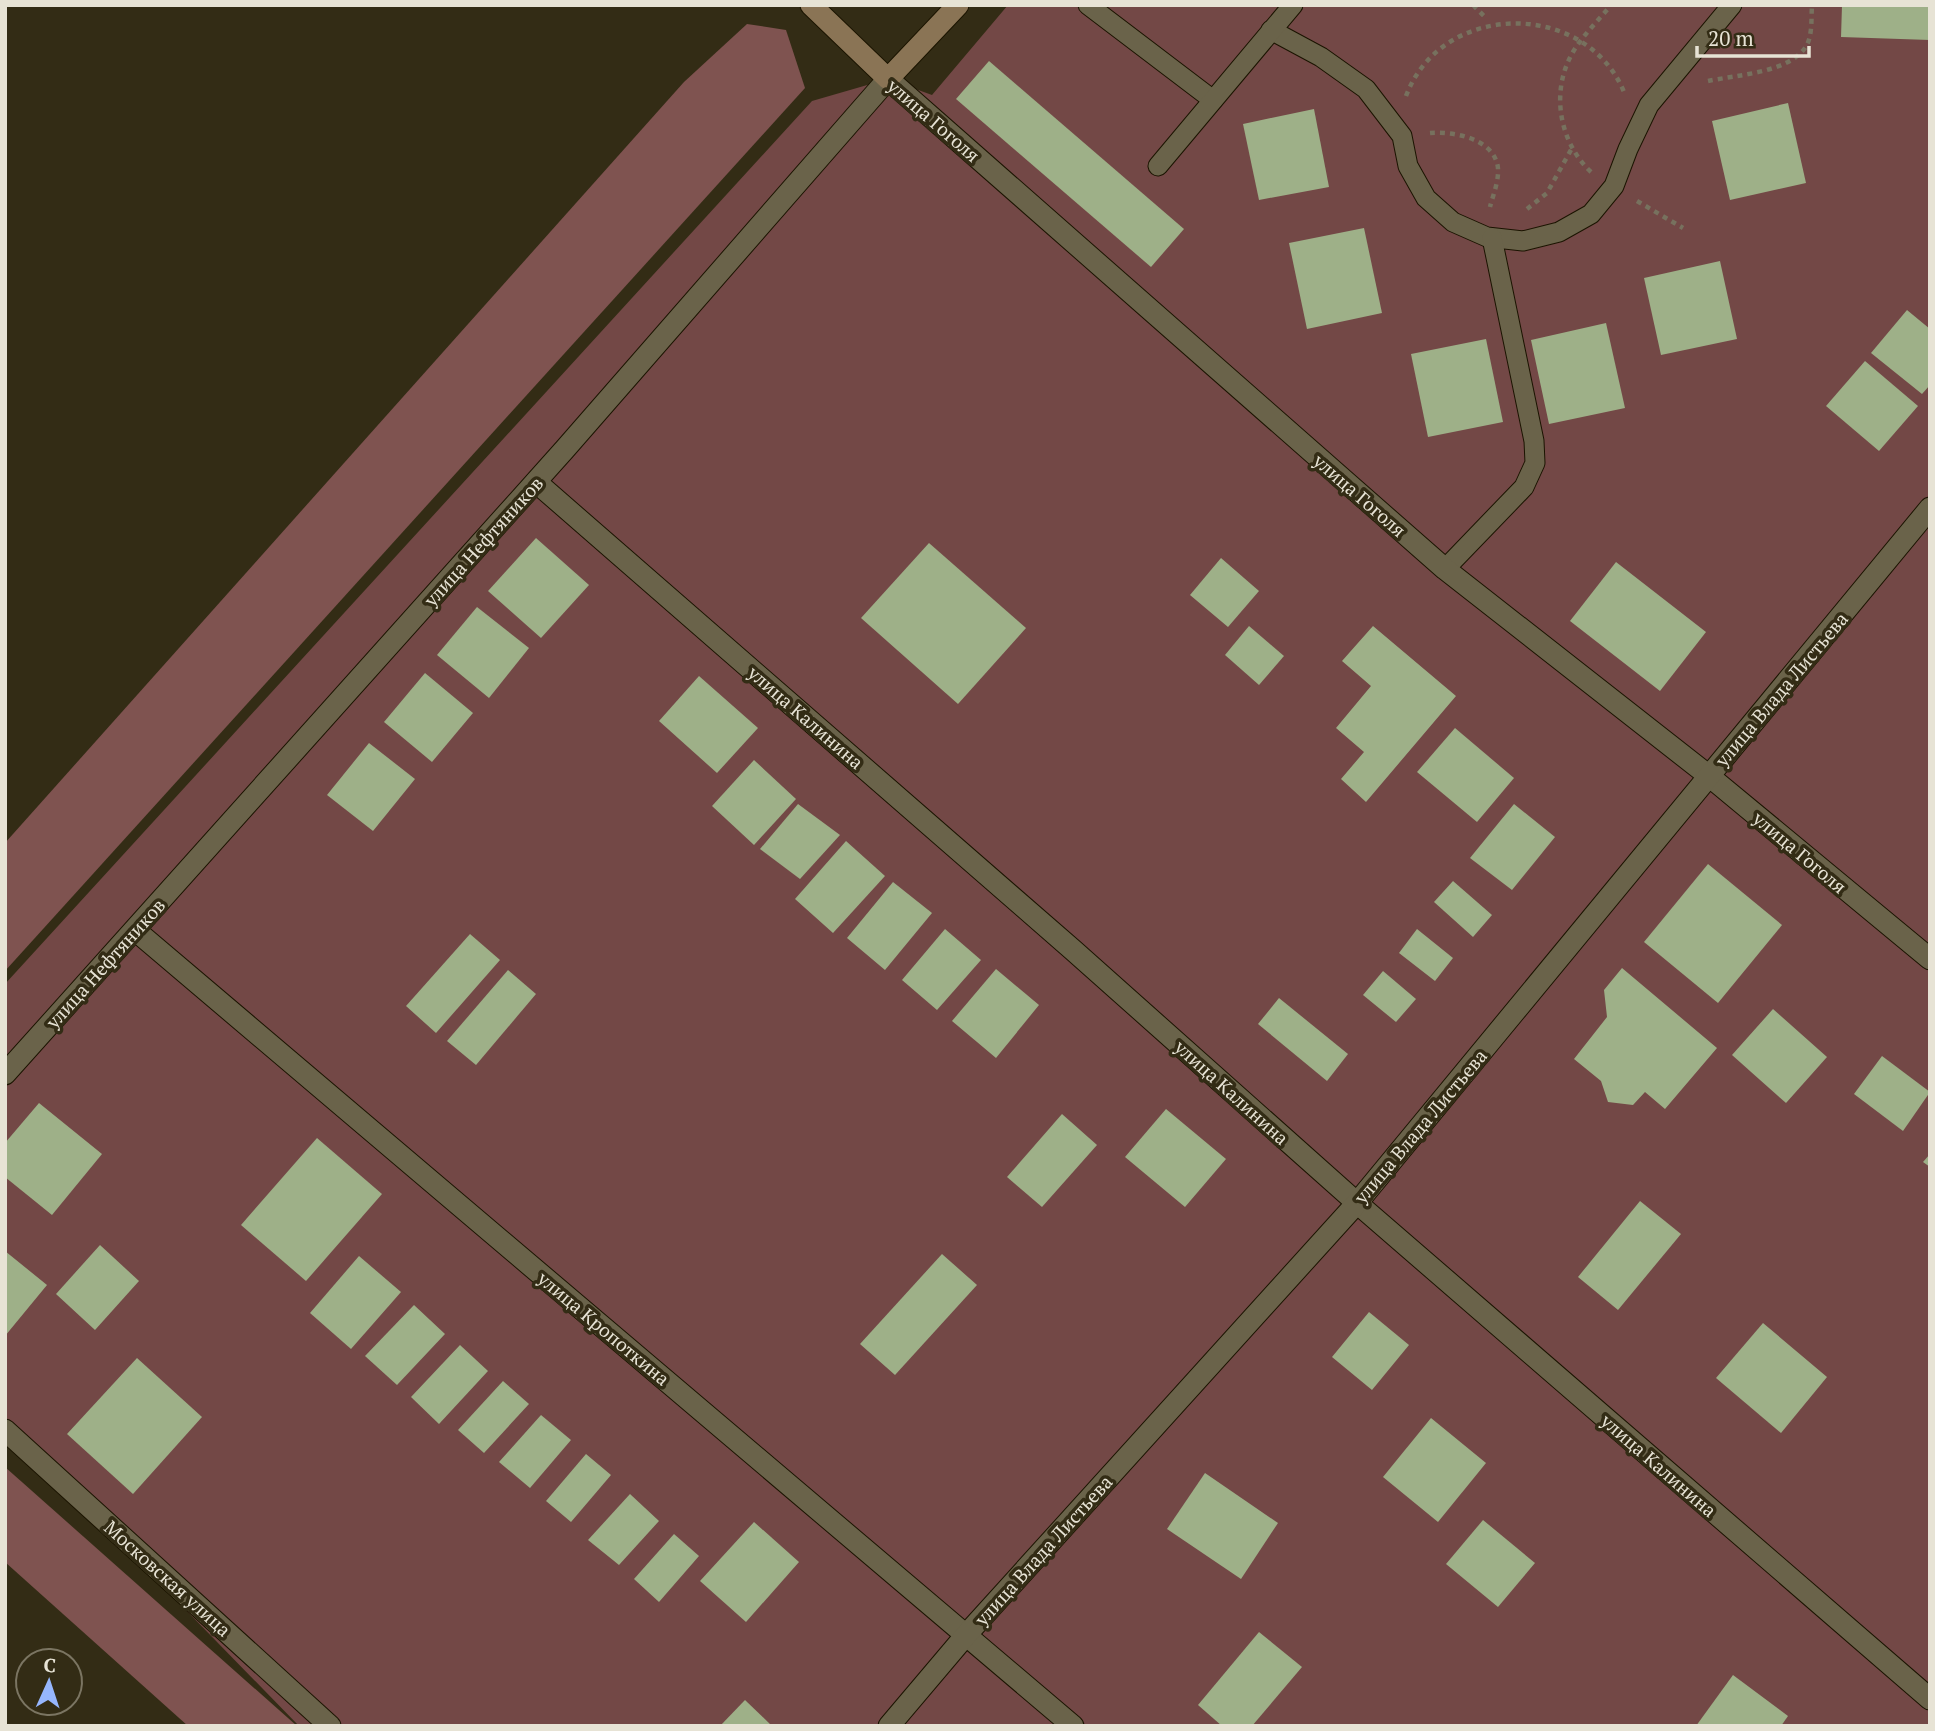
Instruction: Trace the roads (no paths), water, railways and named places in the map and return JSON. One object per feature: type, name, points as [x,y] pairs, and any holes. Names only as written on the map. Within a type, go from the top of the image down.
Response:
[{"type":"street","name":"улица Гоголя","points":[[811,5],[888,79],[1445,569],[1709,776],[1930,959]]},
{"type":"street","name":"улица Нефтяников","points":[[5,1074],[536,482],[888,79],[958,5]]},
{"type":"street","name":"улица Калинина","points":[[536,482],[1073,950],[1357,1203],[1930,1699]]},
{"type":"street","name":"улица Влада Листьева","points":[[889,1726],[966,1635],[1357,1203],[1930,509]]},
{"type":"street","name":"улица Кропоткина","points":[[135,930],[1073,1726]]},
{"type":"street","name":"Московская улица","points":[[5,1430],[330,1726]]},
{"type":"lane","points":[[1088,5],[1213,100]]},
{"type":"lane","points":[[1158,166],[1293,5]]},
{"type":"lane","points":[[1271,30],[1321,57],[1366,89],[1402,136],[1408,166],[1426,198],[1453,222],[1486,236],[1523,241],[1559,232],[1591,214],[1613,187],[1650,105],[1732,5]]},
{"type":"lane","points":[[1445,569],[1524,487],[1535,463],[1534,441],[1486,236]]}]
